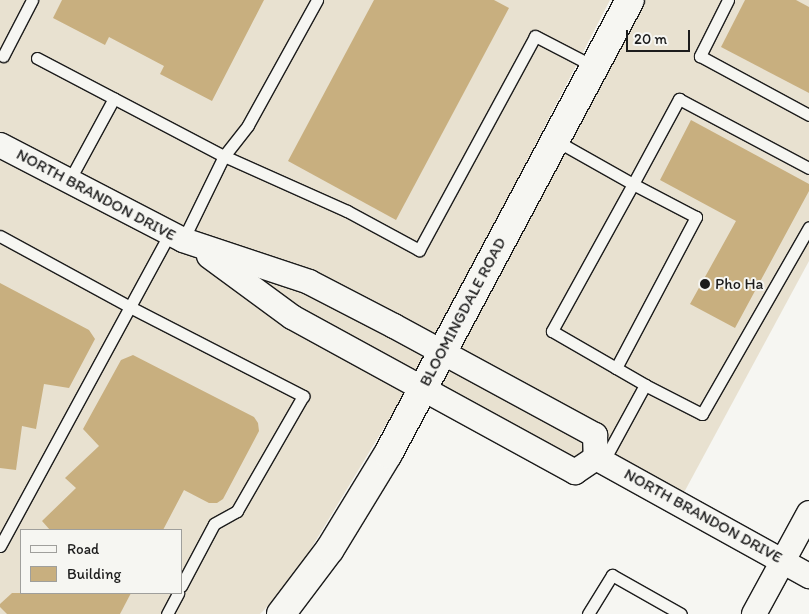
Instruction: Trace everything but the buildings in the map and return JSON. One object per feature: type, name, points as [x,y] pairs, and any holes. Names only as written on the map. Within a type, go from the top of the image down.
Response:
[{"type":"main road","name":"BLOOMINGDALE ROAD","points":[[281,614],[330,549],[360,502],[423,389],[554,139],[630,0]]},
{"type":"street","name":"NORTH BRANDON DRIVE","points":[[0,145],[182,239],[292,317],[575,472],[600,460]]},
{"type":"street","name":"NORTH BRANDON DRIVE","points":[[182,239],[309,282],[442,352],[595,435],[600,460]]},
{"type":"street","name":"NORTH BRANDON DRIVE","points":[[600,460],[809,576]]},
{"type":"street","points":[[754,614],[809,513]]},
{"type":"lane","points":[[1,57],[32,0]]},
{"type":"lane","points":[[0,546],[130,307],[182,239],[224,156],[248,125],[317,0]]},
{"type":"lane","points":[[728,0],[700,56],[809,115]]},
{"type":"lane","points":[[37,58],[224,156],[347,211],[419,250],[535,36],[593,66]]},
{"type":"lane","points":[[69,181],[114,98]]},
{"type":"lane","points":[[809,168],[679,99],[552,331],[645,385],[702,414],[809,227]]},
{"type":"lane","points":[[554,139],[696,217],[616,368]]},
{"type":"lane","points":[[0,236],[130,307],[303,396],[237,511],[214,524],[182,584]]},
{"type":"lane","points":[[600,460],[645,385]]},
{"type":"lane","points":[[588,614],[612,575],[680,614]]},
{"type":"lane","points":[[166,614],[177,594]]},
{"type":"shaded area","points":[[0,0],[610,0],[417,373],[289,585],[260,614],[0,614]]},
{"type":"shaded area","points":[[637,0],[809,0],[809,261],[674,511],[438,385]]},
{"type":"place","name":"Pho Ha","points":[[705,284]]}]
